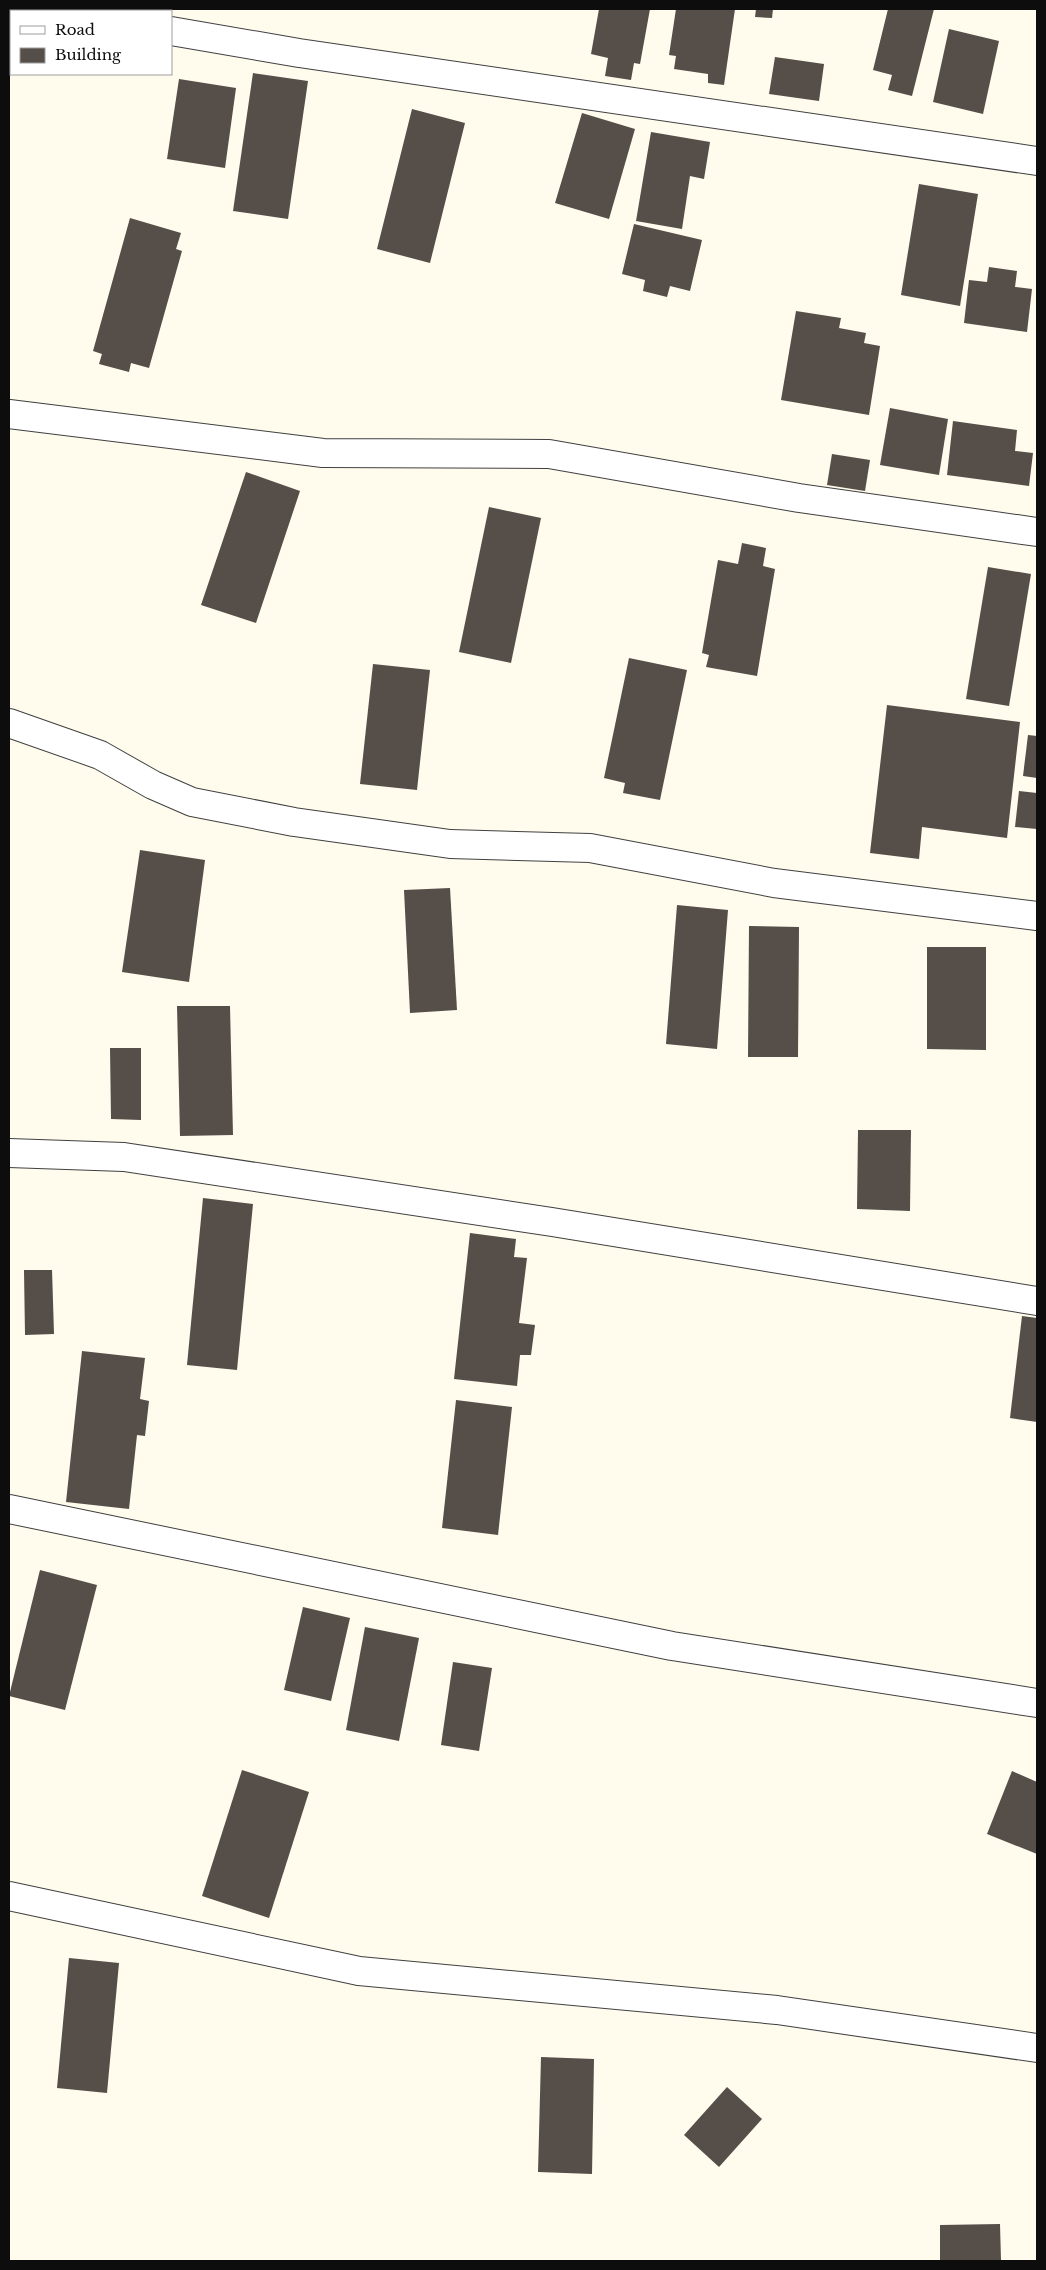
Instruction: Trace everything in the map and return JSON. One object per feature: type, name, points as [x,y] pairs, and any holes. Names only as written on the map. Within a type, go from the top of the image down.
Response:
[{"type":"street","points":[[172,32],[1037,161]]},
{"type":"street","points":[[9,414],[322,453],[549,454],[799,498],[1037,532]]},
{"type":"street","points":[[9,723],[100,755],[152,785],[192,802],[294,822],[450,844],[590,848],[774,883],[1037,916]]},
{"type":"street","points":[[9,1160],[134,1158],[552,1222],[1037,1301]]},
{"type":"street","points":[[9,1509],[672,1646],[1037,1703]]},
{"type":"street","points":[[9,1896],[359,1971],[777,2010],[1037,2048]]},
{"type":"building","points":[[599,9],[650,9],[640,64],[634,63],[631,80],[605,76],[608,58],[591,54]]},
{"type":"building","points":[[676,9],[735,9],[724,85],[708,83],[708,74],[674,69],[676,56],[669,55]]},
{"type":"building","points":[[756,9],[773,9],[772,18],[755,17]]},
{"type":"building","points":[[888,9],[934,9],[912,96],[888,90],[892,75],[873,70]]},
{"type":"building","points":[[949,29],[999,41],[983,114],[933,102]]},
{"type":"building","points":[[775,57],[824,64],[819,101],[769,94]]},
{"type":"building","points":[[253,73],[308,81],[288,219],[233,211]]},
{"type":"building","points":[[179,79],[236,88],[225,168],[167,159]]},
{"type":"building","points":[[412,109],[465,123],[430,263],[377,249]]},
{"type":"building","points":[[582,113],[635,129],[609,219],[555,203]]},
{"type":"building","points":[[651,132],[710,142],[704,179],[690,176],[682,229],[636,221]]},
{"type":"building","points":[[919,184],[978,194],[960,306],[901,295]]},
{"type":"building","points":[[130,218],[181,233],[176,249],[182,251],[149,368],[131,363],[129,372],[99,364],[102,354],[93,351]]},
{"type":"building","points":[[634,224],[702,240],[690,291],[670,286],[667,297],[643,291],[645,280],[622,274]]},
{"type":"building","points":[[989,267],[1017,271],[1015,287],[1032,289],[1027,332],[964,323],[969,280],[987,282]]},
{"type":"building","points":[[796,311],[841,318],[839,328],[866,333],[864,343],[880,346],[869,415],[781,400]]},
{"type":"building","points":[[890,408],[948,419],[939,475],[880,465]]},
{"type":"building","points":[[953,421],[1017,430],[1015,451],[1033,453],[1029,486],[947,475]]},
{"type":"building","points":[[832,454],[870,460],[865,491],[827,485]]},
{"type":"building","points":[[246,472],[300,491],[256,623],[201,605]]},
{"type":"building","points":[[489,507],[541,518],[511,663],[459,652]]},
{"type":"building","points":[[742,543],[766,548],[763,566],[775,569],[757,676],[706,667],[709,655],[702,653],[718,560],[738,564]]},
{"type":"building","points":[[988,567],[1031,574],[1009,706],[966,699]]},
{"type":"building","points":[[629,658],[687,670],[660,800],[623,793],[625,783],[604,778]]},
{"type":"building","points":[[373,664],[430,670],[417,790],[360,784]]},
{"type":"building","points":[[887,705],[1020,722],[1007,838],[922,827],[919,859],[870,853]]},
{"type":"building","points":[[1028,735],[1037,736],[1037,778],[1023,776]]},
{"type":"building","points":[[1019,791],[1037,793],[1037,829],[1015,827]]},
{"type":"building","points":[[140,850],[205,860],[189,982],[122,972]]},
{"type":"building","points":[[450,888],[457,1010],[410,1013],[404,890]]},
{"type":"building","points":[[677,905],[728,910],[717,1049],[666,1044]]},
{"type":"building","points":[[749,926],[799,927],[798,1057],[748,1057]]},
{"type":"building","points":[[927,947],[986,947],[986,1050],[927,1049]]},
{"type":"building","points":[[177,1006],[230,1006],[233,1135],[180,1136]]},
{"type":"building","points":[[110,1048],[141,1048],[141,1120],[111,1119]]},
{"type":"building","points":[[858,1130],[911,1130],[910,1211],[857,1209]]},
{"type":"building","points":[[203,1198],[253,1204],[237,1370],[187,1365]]},
{"type":"building","points":[[470,1233],[516,1239],[514,1257],[527,1258],[519,1323],[535,1325],[531,1355],[520,1355],[517,1386],[454,1379]]},
{"type":"building","points":[[24,1270],[52,1270],[54,1334],[25,1335]]},
{"type":"building","points":[[1022,1316],[1037,1318],[1037,1422],[1010,1418]]},
{"type":"building","points":[[82,1351],[145,1358],[140,1399],[149,1401],[145,1436],[137,1435],[129,1509],[66,1502]]},
{"type":"building","points":[[456,1400],[512,1407],[498,1535],[442,1528]]},
{"type":"building","points":[[40,1570],[97,1585],[65,1710],[9,1696]]},
{"type":"building","points":[[303,1607],[350,1618],[331,1701],[284,1690]]},
{"type":"building","points":[[365,1627],[419,1638],[399,1741],[346,1730]]},
{"type":"building","points":[[453,1662],[492,1668],[479,1751],[441,1745]]},
{"type":"building","points":[[242,1770],[309,1792],[269,1918],[202,1896]]},
{"type":"building","points":[[1012,1771],[1037,1782],[1037,1854],[987,1834]]},
{"type":"building","points":[[69,1958],[119,1963],[107,2093],[57,2088]]},
{"type":"building","points":[[541,2057],[594,2059],[592,2174],[538,2172]]},
{"type":"building","points":[[727,2087],[762,2119],[719,2167],[684,2135]]},
{"type":"building","points":[[1000,2224],[1001,2261],[940,2261],[940,2225]]}]
